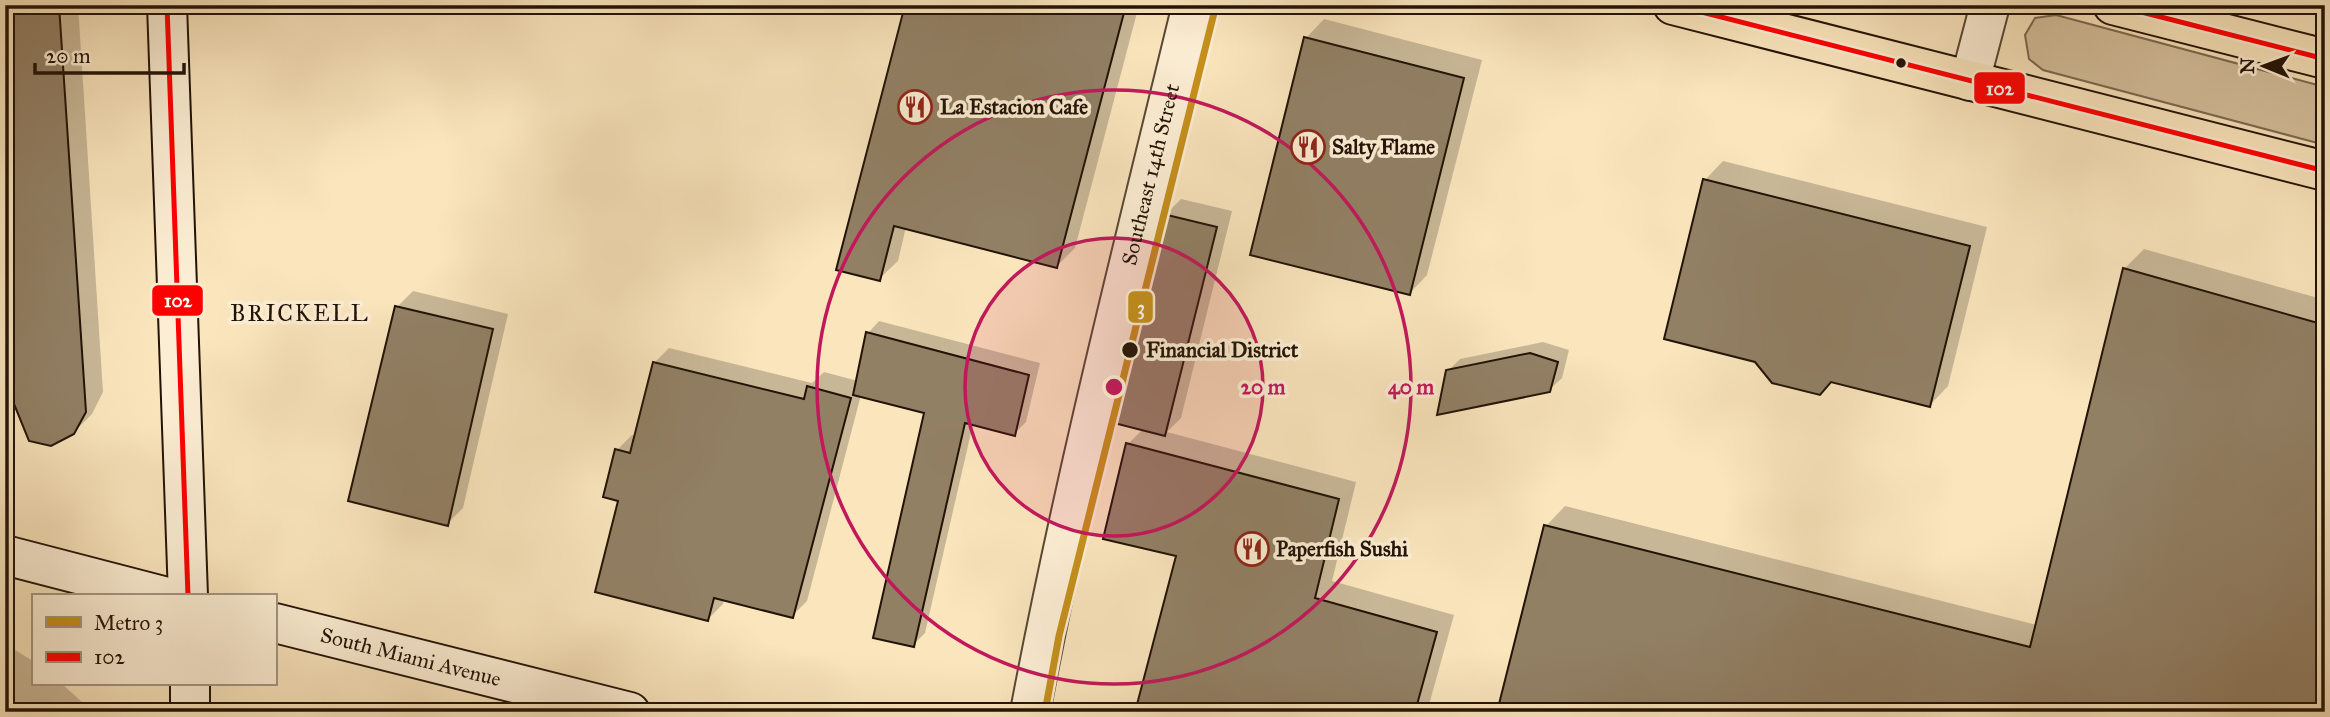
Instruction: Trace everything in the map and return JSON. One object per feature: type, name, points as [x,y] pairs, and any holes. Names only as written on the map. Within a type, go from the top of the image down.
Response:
[{"type":"main road","points":[[167,5],[188,594]]},
{"type":"main road","name":"Southeast 14th Street","points":[[1030,712],[1065,533],[1192,5]]},
{"type":"main road","points":[[1673,5],[2325,171]]},
{"type":"main road","points":[[1969,81],[1990,5]]},
{"type":"main road","points":[[2113,5],[2325,59]]},
{"type":"main road","points":[[5,555],[155,594]]},
{"type":"main road","name":"South Miami Avenue","points":[[276,623],[630,712]]},
{"type":"main road","points":[[190,686],[190,712]]},
{"type":"shaded area","points":[[2056,15],[2325,87],[2325,145],[2043,70],[2029,59],[2025,35],[2035,18]]},
{"type":"building","points":[[5,5],[59,5],[86,412],[74,434],[51,446],[29,441],[12,399],[5,394]]},
{"type":"building","points":[[905,5],[1126,5],[1057,268],[894,226],[880,281],[836,270]]},
{"type":"building","points":[[1304,37],[1464,78],[1410,295],[1250,255]]},
{"type":"building","points":[[1703,179],[1970,246],[1930,407],[1831,382],[1820,395],[1772,383],[1755,362],[1664,339]]},
{"type":"building","points":[[1163,214],[1217,227],[1165,436],[1114,423]]},
{"type":"building","points":[[2123,268],[2325,325],[2325,712],[1497,712],[1544,525],[2030,647]]},
{"type":"building","points":[[395,306],[493,329],[448,526],[348,501]]},
{"type":"building","points":[[866,332],[1029,375],[1015,436],[965,423],[914,647],[873,638],[924,413],[853,395]]},
{"type":"building","points":[[1530,353],[1558,362],[1550,392],[1437,415],[1446,370]]},
{"type":"building","points":[[653,362],[804,399],[807,386],[851,398],[793,618],[714,598],[708,621],[595,592],[618,501],[603,497],[615,449],[630,453]]},
{"type":"building","name":"Paperfish Sushi","points":[[1126,443],[1339,499],[1315,598],[1437,632],[1415,712],[1135,712],[1176,556],[1103,539]]},
{"type":"metro line","name":"3","points":[[1045,712],[1059,636],[1216,5]]},
{"type":"transit line","name":"102","points":[[167,5],[188,594]]},
{"type":"transit line","name":"102","points":[[1674,5],[2325,171]]},
{"type":"transit line","name":"102","points":[[2114,5],[2325,59]]},
{"type":"place","name":"La Estacion Cafe","points":[[915,107]]},
{"type":"place","name":"Salty Flame","points":[[1308,147]]},
{"type":"place","name":"Financial District","points":[[1130,350]]},
{"type":"place","name":"Paperfish Sushi","points":[[1252,549]]},
{"type":"district","name":"BRICKELL","points":[[300,313]]}]
